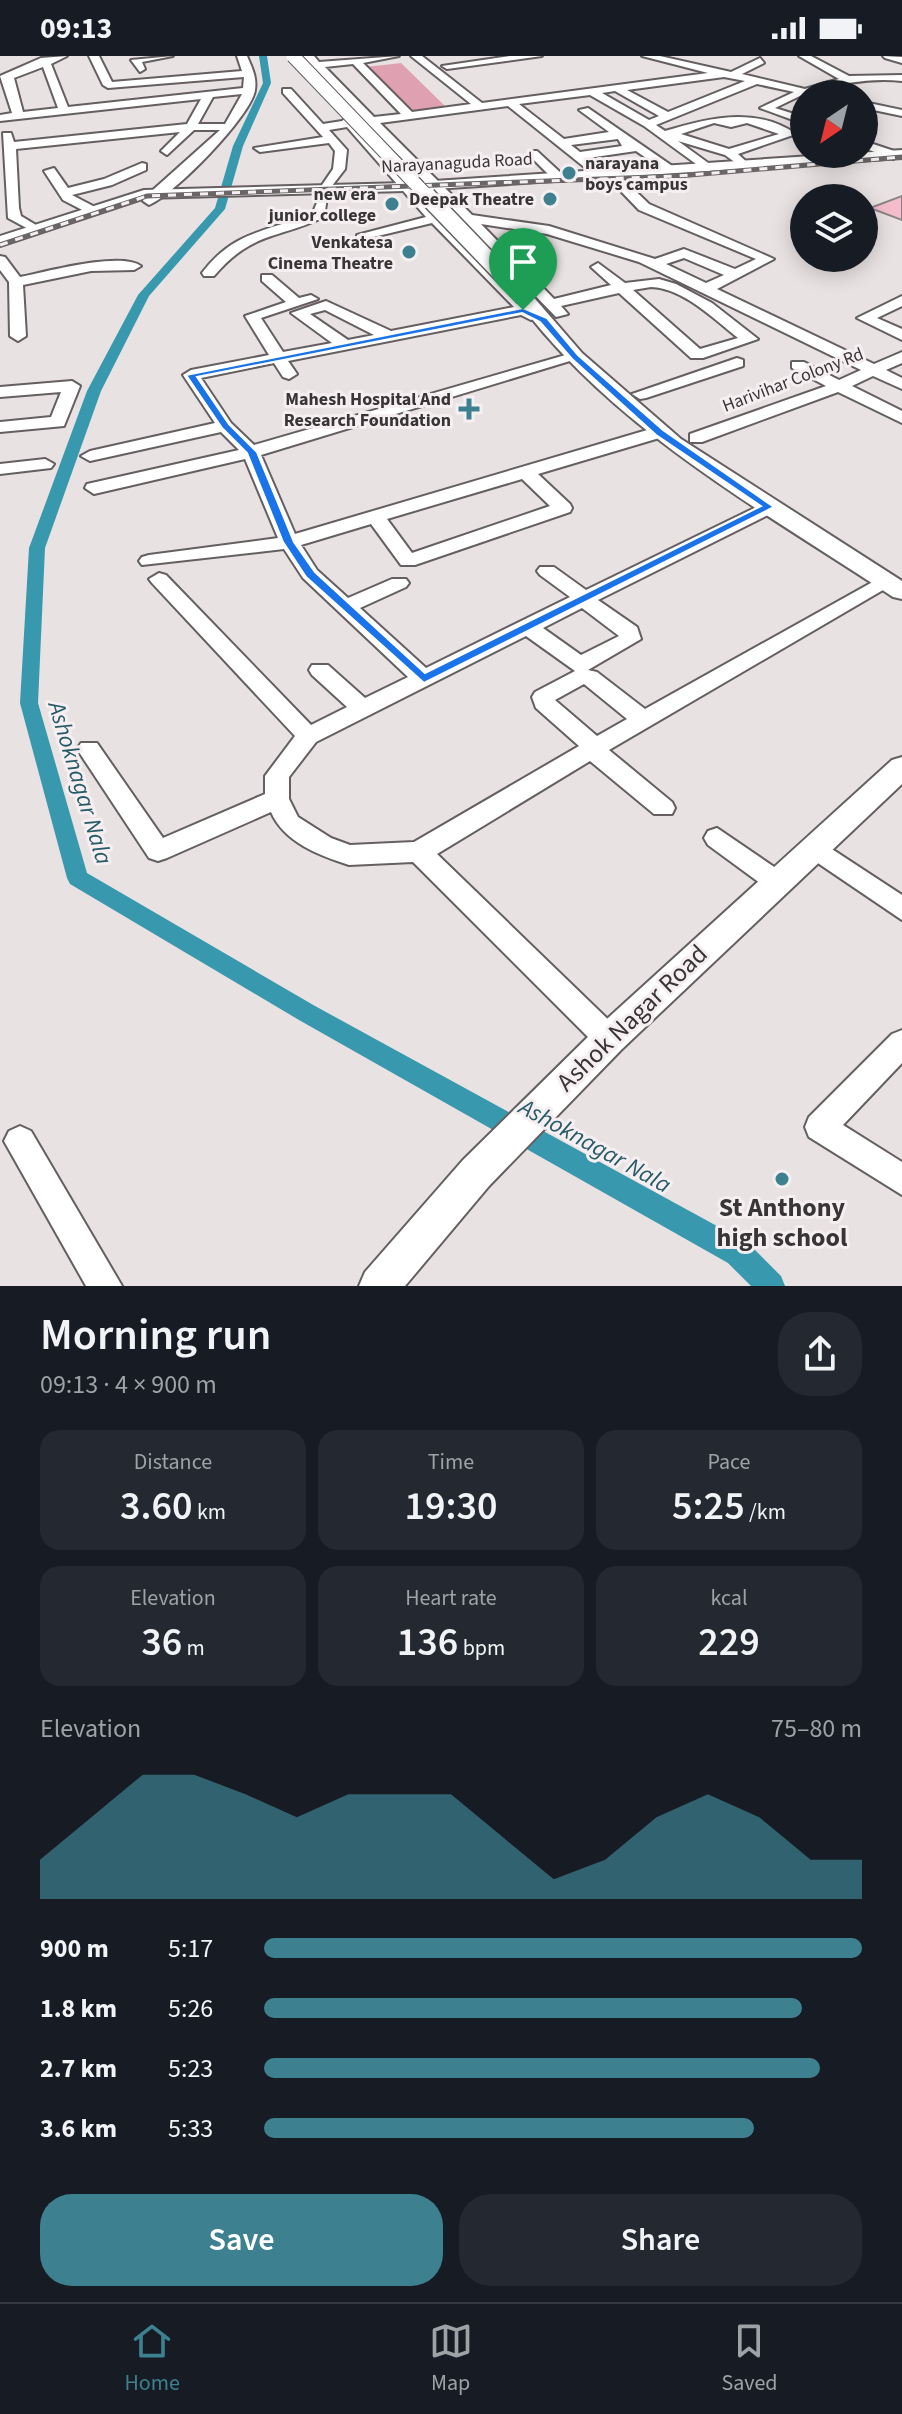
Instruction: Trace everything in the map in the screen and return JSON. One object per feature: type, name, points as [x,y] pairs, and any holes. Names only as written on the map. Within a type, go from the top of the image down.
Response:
[{"type":"main road","points":[[291,56],[527,301],[551,313],[640,394],[696,438],[896,583]]},
{"type":"main road","points":[[306,56],[527,301]]},
{"type":"main road","name":"Narayanaguda Road","points":[[878,155],[899,156]]},
{"type":"main road","name":"Narayanaguda Road","points":[[153,197],[243,189],[408,190],[790,161]]},
{"type":"main road","name":"Narayanaguda Road","points":[[440,188],[618,181],[790,162]]},
{"type":"main road","name":"Narayanaguda Road","points":[[153,197],[325,191]]},
{"type":"main road","points":[[0,241],[88,209],[153,197]]},
{"type":"main road","points":[[0,248],[153,197]]},
{"type":"main road","points":[[551,313],[575,357],[660,432],[769,507],[896,583]]},
{"type":"main road","name":"Ashok Nagar Road","points":[[379,1286],[476,1173],[609,1039],[902,767]]},
{"type":"street","points":[[19,117],[4,78],[48,58],[62,56]]},
{"type":"street","points":[[94,56],[105,81]]},
{"type":"street","points":[[291,56],[408,190],[527,301]]},
{"type":"street","points":[[306,56],[470,219],[551,313],[604,293],[624,290],[657,283],[701,304],[750,339],[697,355],[624,290],[598,267]]},
{"type":"street","points":[[318,65],[394,56]]},
{"type":"street","points":[[416,56],[482,108]]},
{"type":"street","points":[[447,66],[537,56]]},
{"type":"street","points":[[647,56],[790,89]]},
{"type":"street","points":[[689,66],[709,56]]},
{"type":"street","points":[[804,56],[849,80],[896,77]]},
{"type":"street","points":[[888,56],[902,60]]},
{"type":"street","points":[[48,58],[64,111]]},
{"type":"street","points":[[108,182],[153,197],[230,127],[250,90],[250,73],[239,58]]},
{"type":"street","points":[[355,60],[411,117]]},
{"type":"street","points":[[318,128],[727,75],[760,61]]},
{"type":"street","points":[[105,81],[140,69],[174,63]]},
{"type":"street","points":[[876,71],[896,77]]},
{"type":"street","points":[[105,81],[250,73]]},
{"type":"street","points":[[648,124],[755,81]]},
{"type":"street","points":[[618,89],[666,115]]},
{"type":"street","points":[[34,228],[15,218],[10,204],[1,118],[250,90]]},
{"type":"street","points":[[287,91],[328,140],[341,150]]},
{"type":"street","points":[[167,151],[191,127],[210,93]]},
{"type":"street","points":[[594,93],[648,124],[707,168]]},
{"type":"street","points":[[790,100],[765,108],[790,116]]},
{"type":"street","points":[[112,135],[110,125],[165,117],[148,101]]},
{"type":"street","points":[[513,105],[602,175],[618,181],[644,207],[767,259],[706,289]]},
{"type":"street","points":[[878,108],[902,113]]},
{"type":"street","points":[[579,156],[632,148],[584,110]]},
{"type":"street","points":[[667,137],[714,120],[731,124],[747,119],[790,134],[729,153]]},
{"type":"street","points":[[7,153],[112,135],[191,127],[230,127]]},
{"type":"street","points":[[563,143],[616,135],[672,170]]},
{"type":"street","points":[[667,137],[682,137],[729,153],[744,165]]},
{"type":"street","points":[[260,148],[328,140]]},
{"type":"street","points":[[280,159],[341,150]]},
{"type":"street","points":[[209,273],[218,261],[269,229],[303,223],[319,214],[325,191],[339,169],[341,150]]},
{"type":"street","points":[[533,153],[559,178]]},
{"type":"street","points":[[64,193],[108,182],[142,167]]},
{"type":"street","points":[[50,171],[64,193],[88,209]]},
{"type":"street","points":[[362,238],[436,218]]},
{"type":"street","points":[[470,219],[549,230],[603,244],[654,264],[902,384]]},
{"type":"street","points":[[654,264],[684,253],[736,275]]},
{"type":"street","points":[[0,260],[16,282],[18,336]]},
{"type":"street","points":[[16,282],[91,267],[134,266]]},
{"type":"street","points":[[267,278],[297,304]]},
{"type":"street","points":[[285,366],[252,316],[331,291]]},
{"type":"street","points":[[604,293],[683,358]]},
{"type":"street","name":"Harivihar Colony Rd","points":[[902,300],[865,318],[902,335]]},
{"type":"street","points":[[424,679],[310,574],[289,542],[251,452],[225,426],[191,375],[285,366],[344,344],[527,301]]},
{"type":"street","points":[[344,344],[298,313],[326,305],[387,335]]},
{"type":"street","points":[[94,488],[251,452],[575,357]]},
{"type":"street","name":"Harivihar Colony Rd","points":[[696,438],[837,387],[902,357]]},
{"type":"street","points":[[640,394],[737,363]]},
{"type":"street","points":[[798,365],[902,418]]},
{"type":"street","points":[[0,392],[72,386],[58,422],[0,427]]},
{"type":"street","points":[[0,403],[67,398]]},
{"type":"street","points":[[884,410],[902,399]]},
{"type":"street","points":[[90,456],[225,426]]},
{"type":"street","points":[[308,736],[154,570],[289,542],[660,432]]},
{"type":"street","points":[[0,469],[45,464]]},
{"type":"street","points":[[376,518],[408,561],[563,508],[525,472]]},
{"type":"street","points":[[769,507],[308,736],[277,776],[277,799],[288,823],[322,845],[349,855],[419,852],[644,720],[896,583]]},
{"type":"street","points":[[528,627],[580,665],[630,639],[629,632],[547,571]]},
{"type":"street","points":[[345,607],[399,583]]},
{"type":"street","points":[[320,670],[363,709]]},
{"type":"street","points":[[644,720],[589,677],[579,677],[543,697],[544,703],[663,808]]},
{"type":"street","points":[[89,749],[158,851],[277,799]]},
{"type":"street","points":[[717,838],[777,882]]},
{"type":"street","points":[[815,848],[902,909]]},
{"type":"street","points":[[419,852],[609,1039]]},
{"type":"street","points":[[902,1043],[820,1127],[902,1180]]},
{"type":"street","points":[[20,1141],[105,1286]]},
{"type":"shaded area","points":[[401,63],[447,108],[409,113],[365,67]]},
{"type":"building","points":[[902,196],[902,220],[878,211],[878,205]]},
{"type":"waterway","name":"Ashoknagar Nala","points":[[263,56],[267,83],[238,146],[220,209],[144,295],[94,391],[37,548],[29,703],[78,878],[307,1013],[738,1253],[771,1286]]},
{"type":"railway","points":[[0,245],[147,196],[678,176],[902,157]]},
{"type":"place","name":"narayana boys campus","points":[[569,173]]},
{"type":"place","name":"Deepak Theatre","points":[[550,199]]},
{"type":"place","name":"new era junior college","points":[[392,204]]},
{"type":"place","name":"Venkatesa Cinema Theatre","points":[[409,252]]},
{"type":"place","name":"Mahesh Hospital And Research Foundation","points":[[469,409]]},
{"type":"place","name":"St Anthony high school","points":[[782,1179]]},
{"type":"route","points":[[523,310],[544,320],[575,357],[660,432],[769,507],[424,679],[310,574],[289,542],[271,492],[251,452],[225,426],[191,375],[393,338],[523,310]]}]
